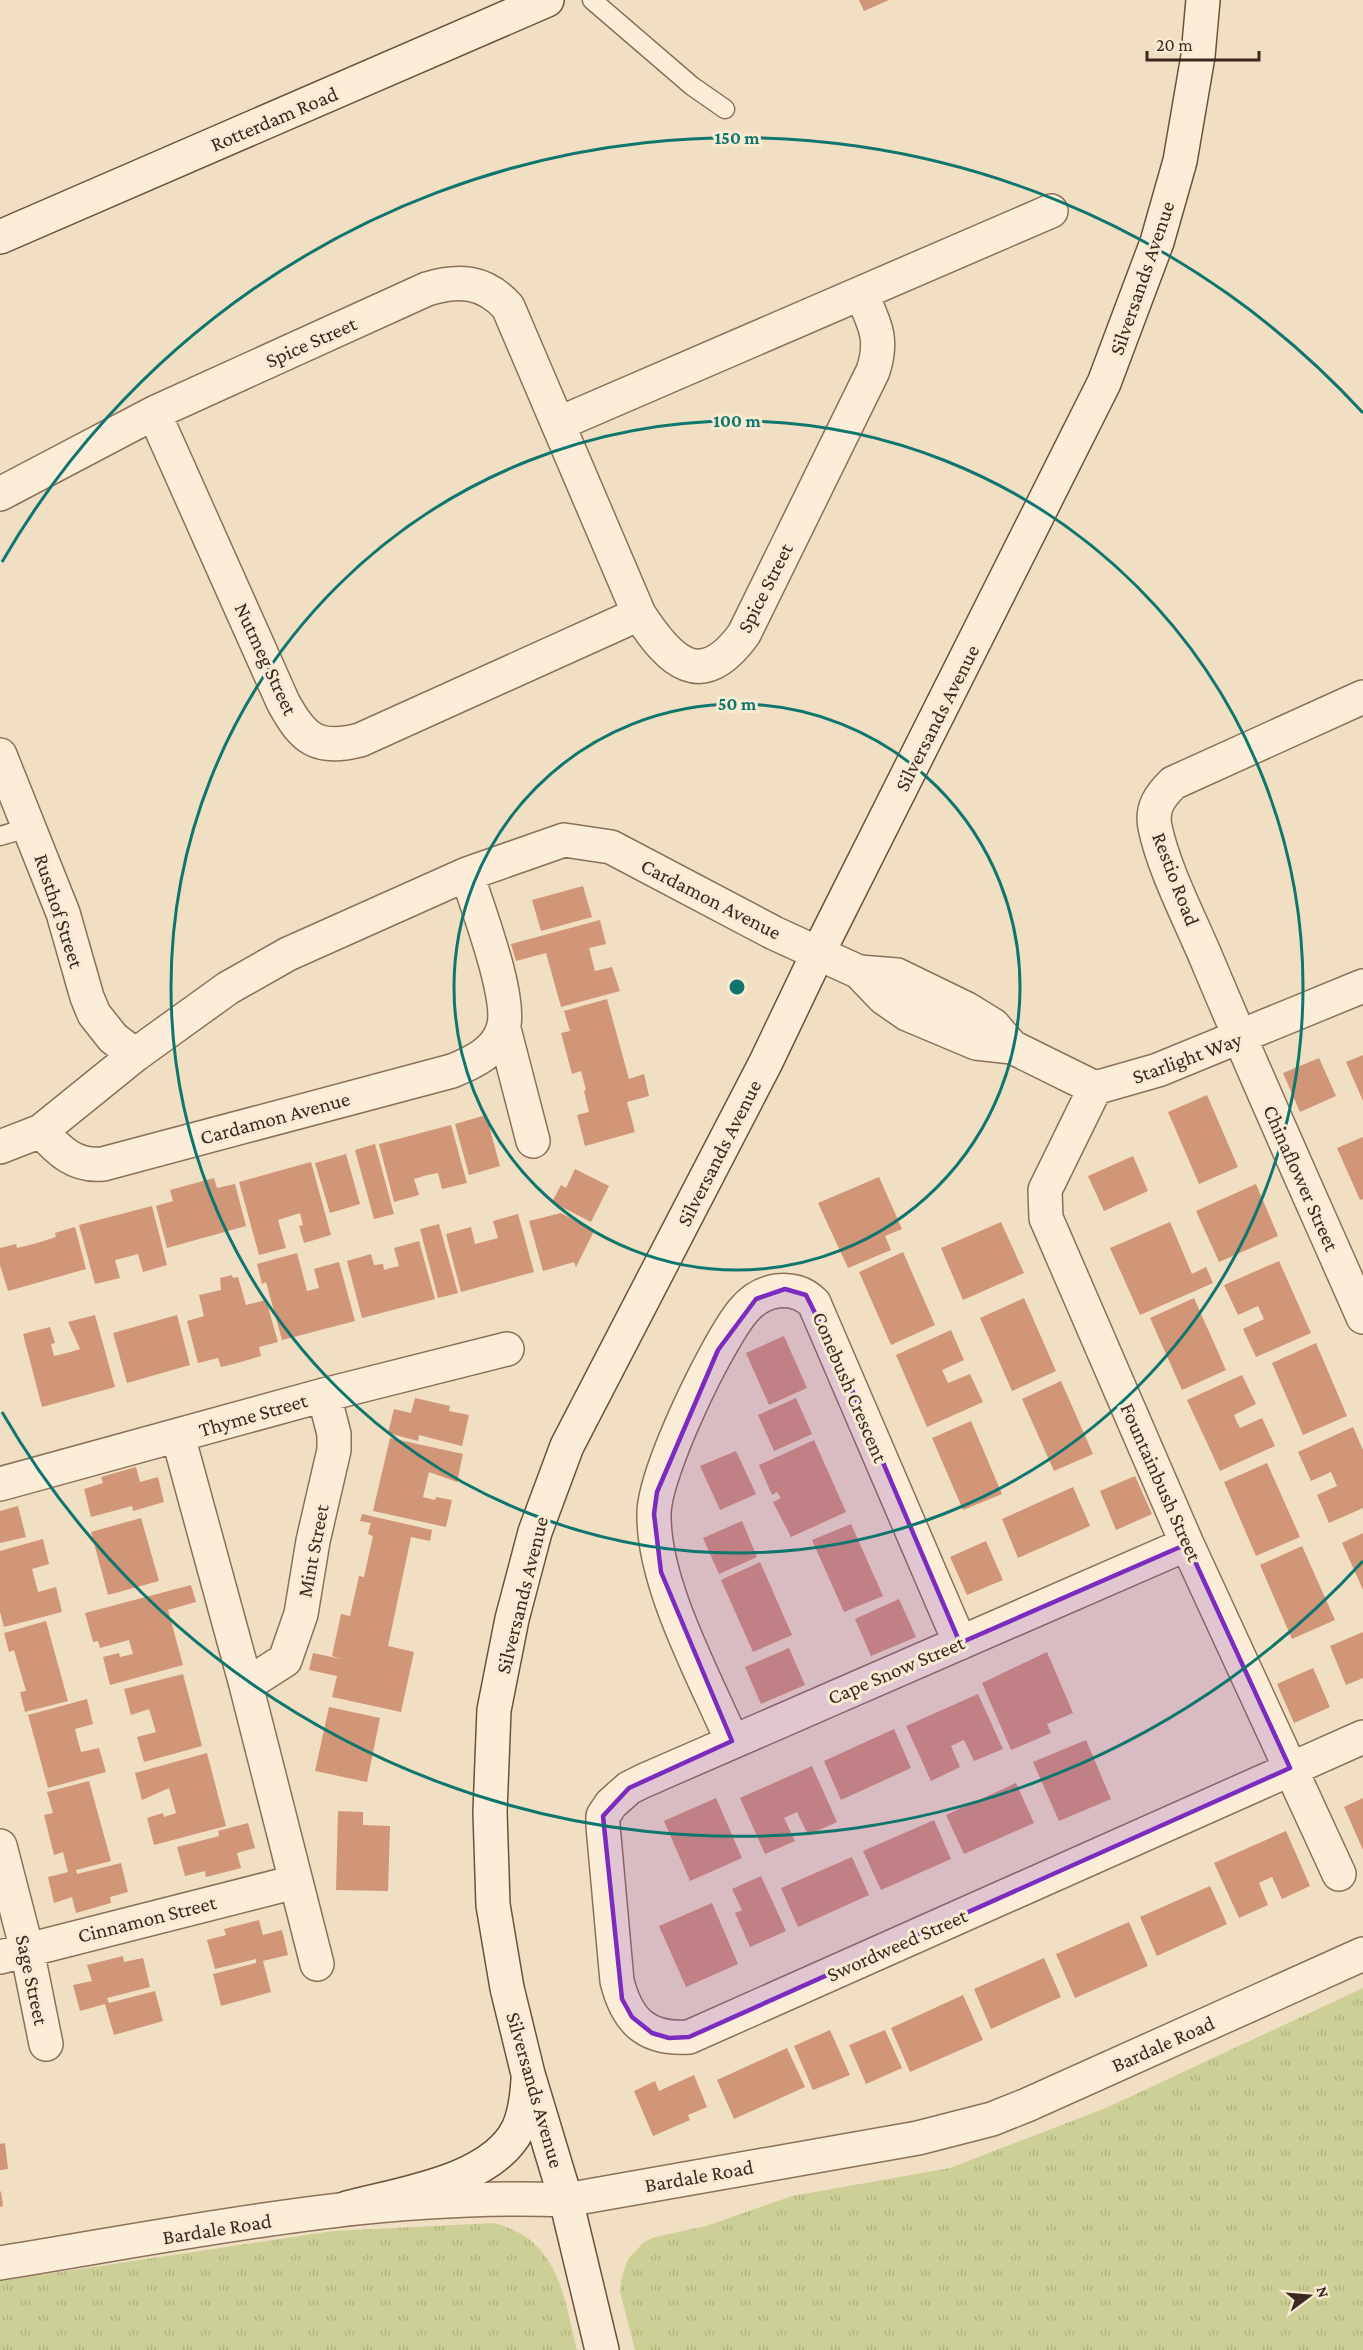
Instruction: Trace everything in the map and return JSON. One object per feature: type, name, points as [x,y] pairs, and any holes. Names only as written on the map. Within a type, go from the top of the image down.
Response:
[{"type":"street","name":"Rotterdam Road","points":[[0,237],[547,0]]},
{"type":"street","name":"Silversands Avenue","points":[[602,2350],[566,2200],[528,2074],[507,1988],[493,1905],[490,1812],[494,1710],[512,1619],[535,1532],[567,1446],[766,1062],[818,952],[1104,383],[1127,329],[1157,242],[1180,161],[1198,56],[1203,0]]},
{"type":"street","points":[[560,423],[1051,211]]},
{"type":"street","name":"Spice Street","points":[[0,494],[154,413],[427,289],[454,282],[485,287],[508,307],[560,423],[639,614],[664,650],[681,662],[693,665],[715,663],[724,657],[744,634],[873,370],[879,348],[879,336],[861,293]]},
{"type":"street","name":"Nutmeg Street","points":[[154,413],[283,702],[305,734],[321,744],[339,745],[360,740],[639,614]]},
{"type":"street","name":"Restio Road","points":[[1240,1038],[1160,843],[1154,812],[1161,795],[1173,783],[1363,697]]},
{"type":"street","name":"Rusthof Street","points":[[0,754],[31,827],[63,913],[94,1014],[113,1038],[135,1055]]},
{"type":"street","name":"Cardamon Avenue","points":[[0,1147],[41,1131],[135,1055],[228,988],[288,954],[467,874],[556,842],[572,840],[599,843],[818,952]]},
{"type":"street","points":[[467,874],[504,997],[504,1029],[533,1142]]},
{"type":"street","points":[[818,952],[860,972],[897,975],[956,1020],[993,1026],[1012,1047],[1095,1088]]},
{"type":"street","name":"Starlight Way","points":[[1095,1088],[1143,1076],[1363,986]]},
{"type":"street","name":"Cardamon Avenue","points":[[41,1131],[66,1156],[79,1163],[103,1164],[452,1071],[483,1056],[504,1029]]},
{"type":"street","name":"Chinaflower Street","points":[[1240,1038],[1363,1317]]},
{"type":"street","name":"Fountainbush Street","points":[[1095,1088],[1051,1175],[1045,1190],[1044,1211],[1187,1544],[1339,1875]]},
{"type":"street","name":"Conebush Crescent","points":[[732,1741],[661,1572],[654,1514],[657,1492],[667,1460],[718,1350],[743,1310],[756,1299],[785,1288],[806,1295],[814,1303],[960,1643]]},
{"type":"street","name":"Thyme Street","points":[[0,1484],[178,1437],[324,1395],[507,1349]]},
{"type":"street","name":"Mint Street","points":[[246,1685],[285,1660],[301,1614],[313,1541],[334,1450],[334,1434],[324,1395]]},
{"type":"street","points":[[178,1437],[246,1685],[317,1964]]},
{"type":"street","name":"Cape Snow Street","points":[[611,1804],[629,1788],[732,1741],[1187,1544]]},
{"type":"street","name":"Swordweed Street","points":[[611,1804],[603,1816],[603,1826],[617,1981],[622,1999],[632,2017],[652,2033],[669,2038],[689,2037],[1363,1737]]},
{"type":"street","name":"Sage Street","points":[[0,1846],[13,1953],[46,2044]]},
{"type":"street","name":"Cinnamon Street","points":[[13,1953],[295,1882]]},
{"type":"street","name":"Bardale Road","points":[[0,2263],[347,2208],[525,2198],[566,2200],[918,2138],[992,2119],[1363,1954]]},
{"type":"street","points":[[347,2208],[461,2177],[485,2164],[504,2148],[518,2129],[527,2099],[528,2074]]},
{"type":"lane","points":[[592,0],[725,110]]},
{"type":"lane","points":[[0,836],[31,827]]},
{"type":"highlighted area","points":[[785,1289],[806,1295],[844,1371],[960,1643],[1187,1544],[1290,1768],[689,2037],[669,2038],[652,2033],[632,2017],[622,1999],[603,1816],[629,1788],[732,1741],[661,1572],[654,1514],[657,1492],[718,1350],[756,1299]]},
{"type":"green space","points":[[1363,1988],[1363,2350],[635,2350],[620,2292],[621,2280],[628,2259],[644,2242],[655,2237],[706,2226],[792,2196],[950,2168],[1106,2108]]},
{"type":"green space","points":[[494,2223],[516,2231],[532,2242],[545,2256],[562,2290],[577,2350],[0,2350],[0,2281],[333,2231]]},
{"type":"building","points":[[859,0],[889,0],[864,11]]},
{"type":"building","points":[[583,886],[592,917],[541,931],[532,900]]},
{"type":"building","points":[[600,920],[606,944],[589,948],[595,971],[612,967],[620,991],[561,1007],[546,953],[516,961],[511,944]]},
{"type":"building","points":[[607,999],[629,1079],[644,1074],[649,1096],[627,1102],[635,1132],[585,1146],[577,1115],[589,1112],[584,1091],[586,1090],[581,1071],[572,1074],[561,1033],[570,1031],[564,1011]]},
{"type":"building","points":[[1363,1055],[1363,1101],[1346,1062]]},
{"type":"building","points":[[1319,1058],[1336,1096],[1300,1112],[1283,1073]]},
{"type":"building","points":[[1207,1095],[1238,1167],[1199,1184],[1168,1112]]},
{"type":"building","points":[[486,1115],[500,1166],[469,1175],[455,1124]]},
{"type":"building","points":[[451,1125],[467,1183],[442,1189],[438,1173],[427,1175],[414,1179],[419,1195],[394,1202],[379,1144]]},
{"type":"building","points":[[1363,1137],[1363,1199],[1360,1200],[1337,1148]]},
{"type":"building","points":[[375,1144],[394,1214],[374,1219],[355,1150]]},
{"type":"building","points":[[346,1154],[360,1204],[330,1213],[315,1163]]},
{"type":"building","points":[[1133,1156],[1148,1191],[1104,1211],[1088,1176]]},
{"type":"building","points":[[311,1162],[331,1235],[304,1243],[299,1226],[303,1225],[300,1213],[278,1220],[286,1248],[259,1255],[239,1182]]},
{"type":"building","points":[[575,1169],[609,1186],[591,1222],[552,1202],[561,1185],[566,1188]]},
{"type":"building","points":[[879,1177],[902,1229],[885,1236],[891,1250],[848,1268],[818,1203]]},
{"type":"building","points":[[214,1178],[217,1188],[235,1184],[246,1226],[167,1248],[156,1206],[173,1201],[170,1190]]},
{"type":"building","points":[[1256,1184],[1278,1236],[1219,1262],[1196,1211]]},
{"type":"building","points":[[152,1206],[167,1265],[143,1272],[138,1254],[115,1260],[120,1278],[95,1284],[79,1225]]},
{"type":"building","points":[[561,1213],[594,1231],[576,1267],[574,1262],[543,1271],[529,1221]]},
{"type":"building","points":[[518,1214],[534,1272],[461,1292],[446,1234],[471,1227],[475,1244],[498,1238],[493,1221]]},
{"type":"building","points":[[1001,1222],[1024,1273],[963,1300],[941,1248]]},
{"type":"building","points":[[1170,1222],[1192,1274],[1206,1267],[1213,1283],[1140,1315],[1110,1248]]},
{"type":"building","points":[[439,1224],[458,1293],[438,1298],[420,1229]]},
{"type":"building","points":[[75,1227],[86,1269],[8,1291],[0,1265],[0,1248],[16,1244],[17,1248],[37,1243],[56,1237],[55,1233]]},
{"type":"building","points":[[419,1241],[435,1299],[362,1318],[347,1261],[371,1254],[374,1265],[383,1264],[384,1270],[399,1266],[394,1248]]},
{"type":"building","points":[[903,1252],[935,1325],[891,1345],[859,1272]]},
{"type":"building","points":[[297,1253],[307,1291],[319,1288],[314,1269],[339,1262],[355,1321],[282,1340],[266,1282],[262,1284],[257,1264]]},
{"type":"building","points":[[1279,1261],[1311,1333],[1256,1357],[1243,1329],[1264,1319],[1258,1306],[1238,1315],[1224,1285]]},
{"type":"building","points":[[232,1275],[233,1278],[238,1277],[246,1305],[266,1300],[278,1342],[259,1347],[261,1356],[241,1362],[221,1367],[218,1358],[198,1363],[187,1321],[204,1316],[199,1295],[221,1290],[220,1278]]},
{"type":"building","points":[[1024,1298],[1056,1371],[1012,1391],[980,1318]]},
{"type":"building","points":[[1194,1298],[1226,1370],[1182,1390],[1150,1318]]},
{"type":"building","points":[[95,1315],[115,1387],[42,1407],[23,1334],[50,1327],[55,1343],[51,1344],[54,1356],[67,1353],[80,1349],[68,1322]]},
{"type":"building","points":[[177,1315],[190,1365],[127,1383],[113,1333]]},
{"type":"building","points":[[951,1330],[964,1360],[942,1370],[948,1383],[970,1374],[983,1402],[927,1427],[896,1355]]},
{"type":"building","points":[[784,1336],[807,1388],[769,1405],[746,1353]]},
{"type":"building","points":[[1316,1343],[1347,1416],[1303,1435],[1272,1363]]},
{"type":"building","points":[[1242,1375],[1256,1404],[1234,1415],[1236,1420],[1240,1428],[1262,1418],[1275,1446],[1220,1471],[1187,1400]]},
{"type":"building","points":[[1061,1381],[1093,1454],[1054,1471],[1022,1399]]},
{"type":"building","points":[[415,1398],[450,1406],[449,1411],[469,1415],[462,1446],[419,1435],[418,1441],[388,1433],[394,1409],[411,1413]]},
{"type":"building","points":[[796,1398],[812,1434],[774,1451],[758,1415]]},
{"type":"building","points":[[971,1421],[1002,1494],[963,1510],[932,1438]]},
{"type":"building","points":[[1353,1427],[1363,1450],[1363,1508],[1329,1523],[1317,1495],[1337,1486],[1331,1472],[1311,1481],[1298,1452]]},
{"type":"building","points":[[390,1438],[463,1454],[457,1482],[429,1472],[423,1497],[452,1500],[446,1527],[373,1511]]},
{"type":"building","points":[[814,1440],[846,1512],[791,1537],[773,1502],[781,1498],[777,1492],[772,1495],[759,1465]]},
{"type":"building","points":[[736,1451],[756,1494],[720,1510],[700,1466]]},
{"type":"building","points":[[1267,1463],[1300,1537],[1256,1556],[1224,1482]]},
{"type":"building","points":[[136,1467],[140,1482],[158,1477],[164,1502],[133,1511],[132,1506],[91,1517],[84,1489],[103,1483],[101,1477]]},
{"type":"building","points":[[1135,1476],[1152,1514],[1116,1530],[1100,1491]]},
{"type":"building","points":[[1073,1487],[1090,1526],[1018,1558],[1002,1519]]},
{"type":"building","points":[[18,1506],[26,1537],[0,1543],[0,1511]]},
{"type":"building","points":[[362,1514],[432,1530],[430,1541],[411,1537],[388,1646],[414,1652],[401,1712],[332,1697],[337,1676],[309,1670],[313,1653],[341,1659],[332,1656],[341,1614],[350,1616],[359,1576],[364,1577],[373,1536],[368,1534],[371,1523],[360,1521]]},
{"type":"building","points":[[141,1518],[159,1581],[108,1595],[91,1532]]},
{"type":"building","points":[[742,1521],[757,1557],[719,1574],[703,1538]]},
{"type":"building","points":[[851,1524],[883,1596],[844,1612],[812,1540]]},
{"type":"building","points":[[1363,1533],[1363,1590],[1342,1543]]},
{"type":"building","points":[[43,1539],[49,1564],[32,1569],[38,1592],[56,1587],[62,1612],[4,1627],[0,1612],[0,1551]]},
{"type":"building","points":[[986,1541],[1003,1580],[967,1595],[950,1557]]},
{"type":"building","points":[[1302,1546],[1335,1620],[1292,1639],[1260,1565]]},
{"type":"building","points":[[760,1562],[792,1635],[753,1652],[721,1580]]},
{"type":"building","points":[[191,1585],[196,1602],[168,1610],[183,1665],[110,1685],[103,1657],[119,1653],[120,1657],[133,1654],[129,1640],[100,1648],[98,1641],[93,1642],[85,1613]]},
{"type":"building","points":[[899,1599],[916,1637],[871,1656],[855,1619]]},
{"type":"building","points":[[46,1621],[68,1701],[25,1712],[20,1692],[26,1691],[14,1650],[9,1652],[4,1633]]},
{"type":"building","points":[[1363,1632],[1363,1678],[1346,1685],[1330,1646]]},
{"type":"building","points":[[789,1648],[805,1685],[761,1704],[745,1667]]},
{"type":"building","points":[[1047,1652],[1073,1713],[1047,1724],[1051,1733],[1011,1750],[982,1683]]},
{"type":"building","points":[[1313,1668],[1330,1707],[1294,1723],[1277,1684]]},
{"type":"building","points":[[183,1674],[202,1746],[144,1762],[137,1737],[156,1732],[149,1709],[131,1715],[124,1689]]},
{"type":"building","points":[[978,1694],[1003,1749],[974,1761],[964,1740],[957,1743],[951,1746],[960,1767],[931,1781],[906,1726]]},
{"type":"building","points":[[87,1699],[93,1724],[75,1729],[78,1741],[81,1752],[99,1748],[106,1772],[48,1788],[28,1715]]},
{"type":"building","points":[[329,1707],[380,1718],[367,1782],[315,1771]]},
{"type":"building","points":[[894,1729],[911,1768],[841,1800],[824,1761]]},
{"type":"building","points":[[1086,1740],[1111,1799],[1059,1821],[1033,1762]]},
{"type":"building","points":[[207,1753],[226,1826],[154,1845],[147,1818],[163,1813],[164,1817],[176,1813],[169,1788],[142,1800],[135,1773]]},
{"type":"building","points":[[812,1766],[837,1822],[808,1835],[797,1812],[784,1818],[795,1841],[765,1854],[740,1798]]},
{"type":"building","points":[[89,1781],[111,1861],[76,1870],[77,1874],[121,1863],[128,1892],[110,1897],[111,1903],[76,1913],[72,1897],[54,1903],[48,1877],[68,1872],[63,1852],[54,1855],[44,1815],[53,1813],[47,1792]]},
{"type":"building","points":[[1016,1783],[1034,1823],[964,1854],[946,1815]]},
{"type":"building","points":[[716,1798],[742,1858],[690,1881],[664,1821]]},
{"type":"building","points":[[1363,1798],[1363,1850],[1344,1807]]},
{"type":"building","points":[[338,1811],[363,1812],[363,1825],[390,1826],[388,1891],[336,1890]]},
{"type":"building","points":[[934,1820],[951,1859],[881,1890],[863,1851]]},
{"type":"building","points":[[248,1823],[255,1848],[237,1853],[241,1868],[206,1877],[205,1871],[185,1876],[177,1847],[219,1836],[218,1831]]},
{"type":"building","points":[[1286,1831],[1310,1886],[1282,1899],[1272,1877],[1265,1880],[1259,1883],[1268,1905],[1239,1918],[1214,1863]]},
{"type":"building","points":[[852,1857],[869,1895],[798,1927],[781,1888]]},
{"type":"building","points":[[761,1876],[786,1931],[750,1947],[735,1913],[742,1910],[732,1889]]},
{"type":"building","points":[[1210,1886],[1227,1924],[1157,1956],[1140,1917]]},
{"type":"building","points":[[712,1903],[738,1964],[686,1987],[659,1926]]},
{"type":"building","points":[[259,1920],[263,1935],[282,1930],[288,1955],[263,1961],[271,1992],[221,2006],[213,1974],[256,1963],[256,1959],[215,1969],[207,1940],[226,1935],[224,1929]]},
{"type":"building","points":[[1129,1922],[1148,1966],[1075,1998],[1056,1954]]},
{"type":"building","points":[[123,1956],[124,1962],[143,1958],[150,1987],[107,1998],[109,2003],[155,1991],[163,2021],[114,2035],[105,2004],[80,2011],[73,1985],[92,1981],[87,1965]]},
{"type":"building","points":[[1044,1958],[1061,1997],[991,2029],[974,1989]]},
{"type":"building","points":[[963,1995],[983,2040],[910,2072],[891,2028]]},
{"type":"building","points":[[830,2030],[850,2075],[813,2090],[794,2046]]},
{"type":"building","points":[[885,2030],[902,2068],[866,2084],[849,2045]]},
{"type":"building","points":[[787,2048],[805,2087],[734,2119],[717,2080]]},
{"type":"building","points":[[694,2075],[707,2107],[688,2115],[690,2120],[653,2136],[634,2091],[655,2081],[659,2091]]},
{"type":"building","points":[[5,2143],[8,2169],[0,2170],[0,2144]]},
{"type":"building","points":[[0,2192],[3,2206],[0,2207]]}]
